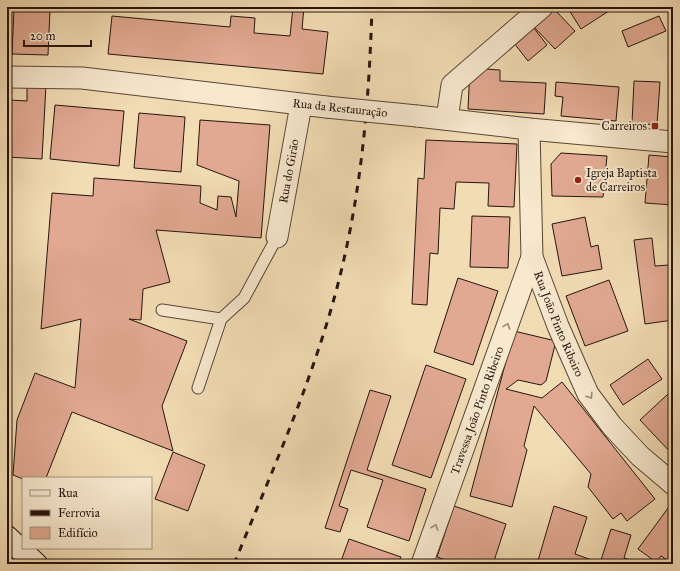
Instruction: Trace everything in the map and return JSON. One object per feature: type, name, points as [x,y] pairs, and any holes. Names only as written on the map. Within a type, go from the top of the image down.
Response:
[{"type":"street","points":[[448,119],[452,85],[542,7]]},
{"type":"street","name":"Rua da Restauração","points":[[7,77],[82,78],[326,108],[673,142]]},
{"type":"street","name":"Rua do Girão","points":[[277,237],[301,105]]},
{"type":"street","name":"Rua João Pinto Ribeiro","points":[[530,129],[532,257],[572,360],[588,394],[612,426],[640,456],[673,484]]},
{"type":"street","name":"Travessa João Pinto Ribeiro","points":[[422,564],[532,257]]},
{"type":"street","points":[[7,537],[36,564]]},
{"type":"lane","points":[[198,388],[221,319],[244,298],[277,237]]},
{"type":"lane","points":[[162,310],[221,319]]},
{"type":"building","points":[[293,7],[304,7],[302,29],[328,32],[323,74],[108,54],[112,16],[230,27],[231,16],[255,18],[254,33],[290,36]]},
{"type":"building","points":[[567,7],[615,7],[581,29]]},
{"type":"building","points":[[553,8],[575,31],[555,49],[533,26]]},
{"type":"building","points":[[14,9],[50,10],[48,55],[12,54]]},
{"type":"building","points":[[659,16],[666,31],[628,47],[622,31]]},
{"type":"building","points":[[533,27],[547,45],[528,61],[514,43]]},
{"type":"building","points":[[470,68],[500,70],[500,81],[546,83],[544,114],[468,109]]},
{"type":"building","points":[[634,81],[660,82],[657,125],[632,123]]},
{"type":"building","points":[[556,82],[619,87],[616,121],[561,116],[563,97],[555,96]]},
{"type":"building","points":[[27,84],[46,85],[42,159],[7,157],[7,86],[11,86],[10,100],[27,101]]},
{"type":"building","points":[[55,105],[124,111],[119,166],[50,159]]},
{"type":"building","points":[[139,113],[185,117],[181,172],[134,168]]},
{"type":"building","points":[[200,120],[270,125],[261,238],[156,230],[170,282],[143,289],[141,320],[129,319],[187,341],[162,406],[173,451],[72,412],[46,477],[22,477],[22,479],[13,475],[17,420],[35,373],[75,388],[81,319],[41,329],[52,193],[93,196],[94,178],[201,186],[200,203],[217,210],[218,196],[231,197],[236,217],[239,181],[197,165]]},
{"type":"building","points":[[426,140],[517,144],[514,207],[488,206],[489,183],[456,182],[454,209],[440,208],[438,254],[430,253],[427,305],[412,304],[418,178],[424,179]]},
{"type":"building","name":"Igreja Baptista de Carreiros","points":[[561,153],[607,156],[603,197],[552,196],[551,164]]},
{"type":"building","points":[[649,155],[673,157],[673,205],[645,203]]},
{"type":"building","points":[[472,216],[510,217],[508,268],[470,267]]},
{"type":"building","points":[[585,217],[591,247],[598,245],[602,269],[562,276],[552,224]]},
{"type":"building","points":[[652,238],[655,266],[669,265],[673,282],[673,320],[645,324],[634,240]]},
{"type":"building","points":[[458,278],[498,291],[473,365],[434,352]]},
{"type":"building","points":[[609,280],[628,331],[585,346],[566,296]]},
{"type":"building","points":[[514,331],[556,341],[546,381],[541,385],[518,380],[506,389],[542,398],[562,382],[655,499],[627,521],[621,513],[613,519],[588,487],[591,474],[534,406],[524,446],[527,450],[512,507],[470,496]]},
{"type":"building","points":[[648,359],[662,379],[623,405],[610,385]]},
{"type":"building","points":[[426,365],[466,379],[431,478],[392,465]]},
{"type":"building","points":[[370,390],[391,396],[367,470],[426,489],[409,541],[367,527],[383,480],[351,470],[339,506],[348,509],[340,532],[325,528]]},
{"type":"building","points":[[668,394],[673,400],[673,455],[640,420]]},
{"type":"building","points":[[173,452],[205,465],[188,511],[155,499]]},
{"type":"building","points":[[671,504],[673,505],[673,564],[661,556],[656,562],[638,549]]},
{"type":"building","points":[[454,506],[506,524],[493,564],[456,564],[437,557]]},
{"type":"building","points":[[554,506],[587,517],[575,554],[600,563],[611,529],[631,535],[624,558],[634,561],[633,564],[537,564]]},
{"type":"building","points":[[349,539],[401,557],[398,564],[340,564]]},
{"type":"building","points":[[7,557],[15,564],[7,564]]},
{"type":"railway","points":[[234,564],[305,388],[329,317],[339,280],[347,246],[359,178],[363,145],[369,77],[372,7]]},
{"type":"place","name":"Carreiros","points":[[655,126]]},
{"type":"place","name":"Igreja Baptista de Carreiros","points":[[578,180]]}]
